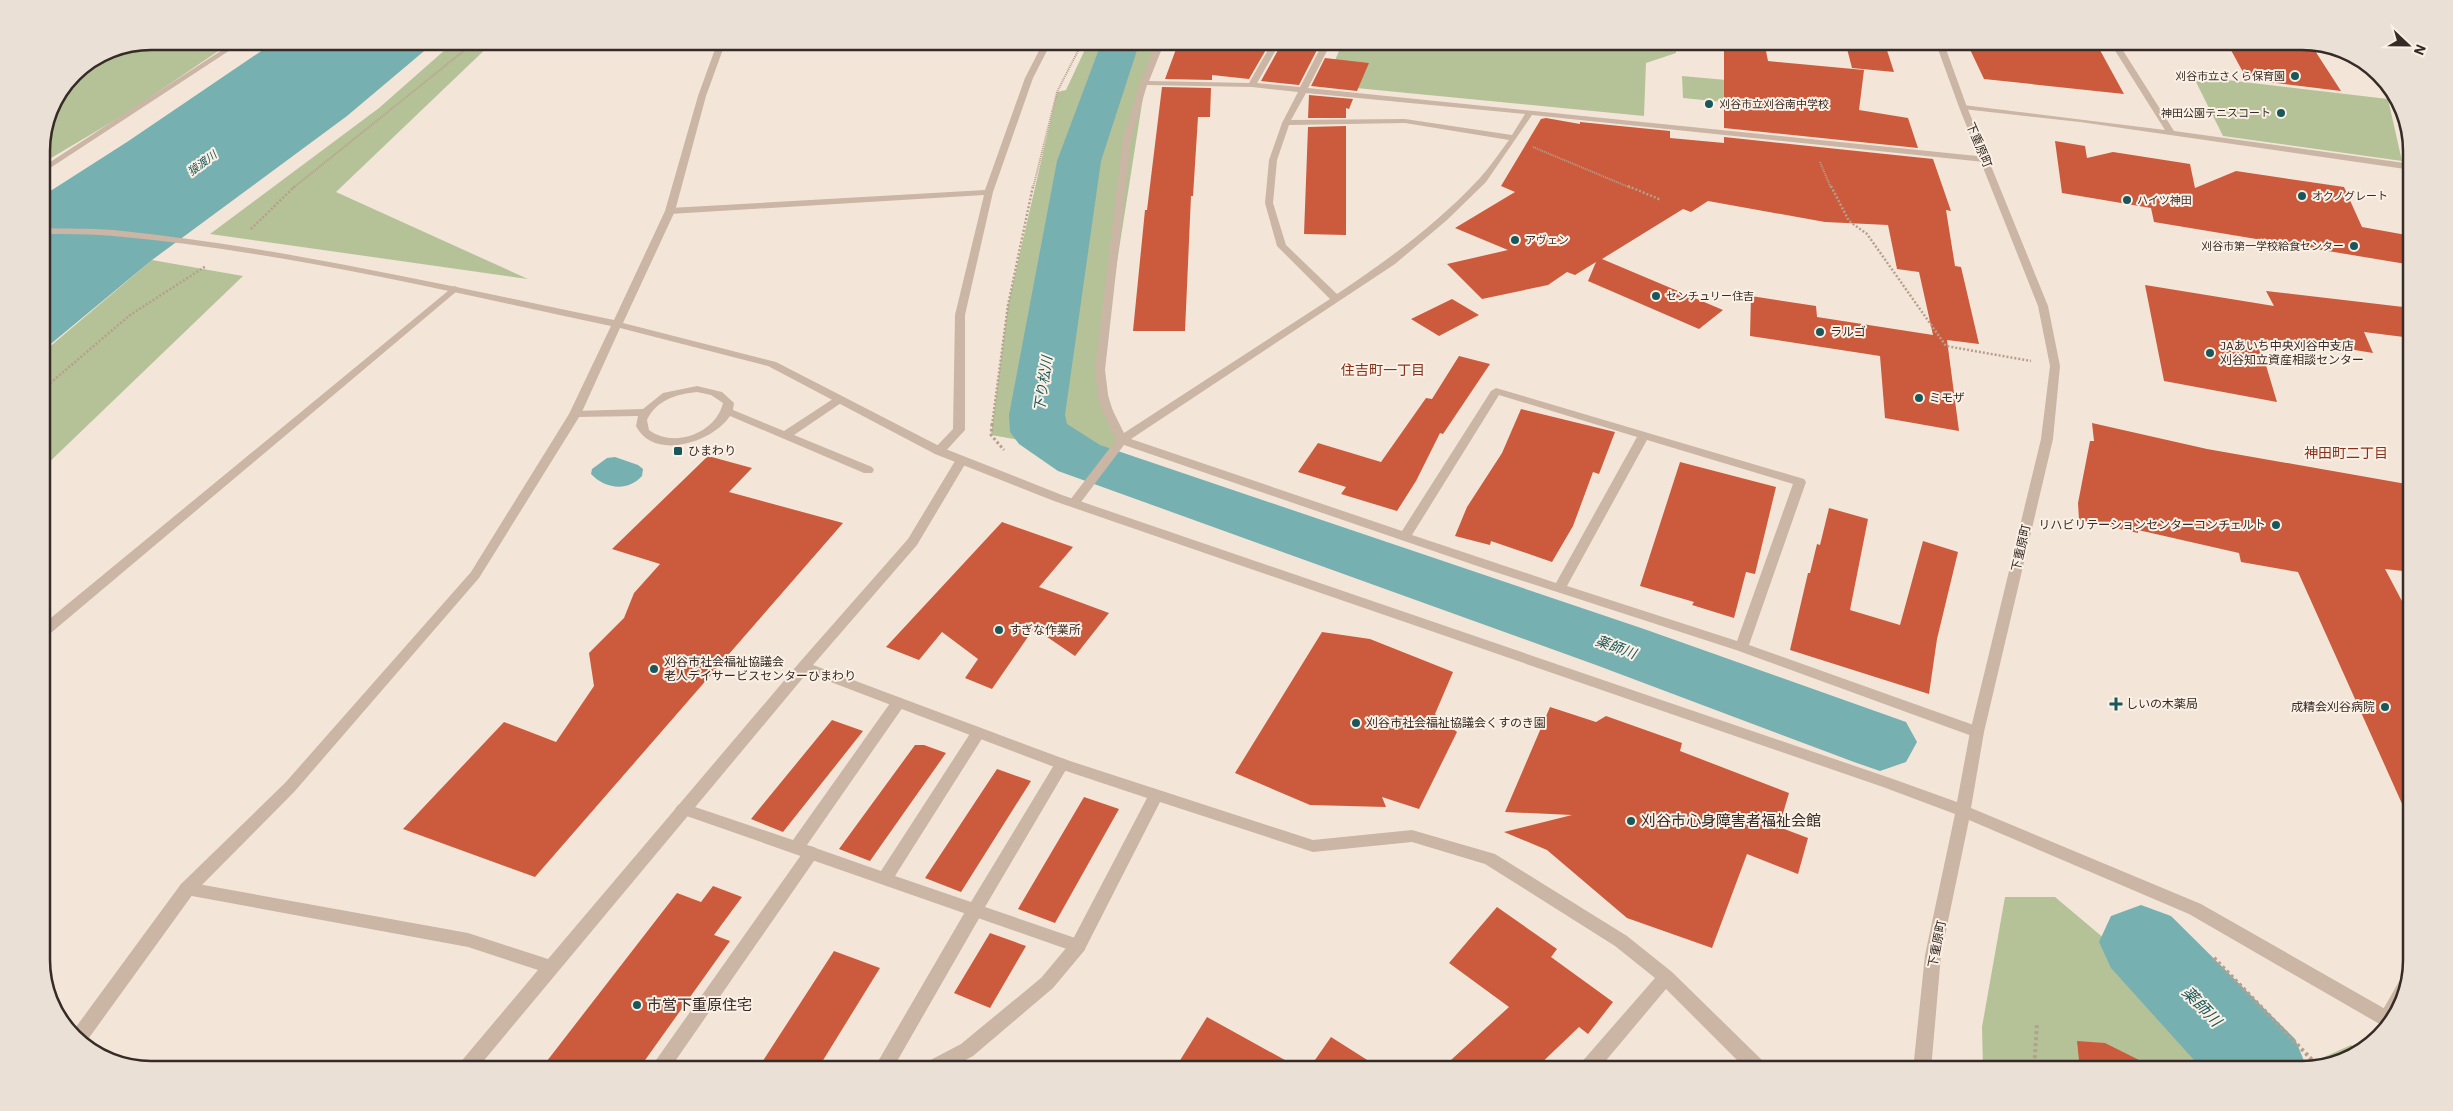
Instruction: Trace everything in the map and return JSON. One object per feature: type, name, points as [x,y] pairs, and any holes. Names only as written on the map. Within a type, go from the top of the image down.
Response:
[{"type":"street","points":[[50,167],[227,50]]},
{"type":"street","points":[[82,1033],[187,889],[290,787],[475,575],[575,414],[670,211],[702,96],[719,50]]},
{"type":"street","points":[[939,451],[959,430],[960,315],[989,192],[1029,78],[1043,50]]},
{"type":"street","points":[[1157,50],[1144,83],[1127,139],[1100,370],[1104,403],[1122,440],[1741,647],[1977,732]]},
{"type":"street","points":[[1252,86],[1272,50]]},
{"type":"street","points":[[1324,50],[1286,123],[1274,160],[1269,204],[1282,246],[1337,300]]},
{"type":"street","name":"下重原町","points":[[1923,1061],[1933,955],[1953,866],[1977,732],[2047,439],[2055,366],[2044,306],[1984,159],[1942,50]]},
{"type":"street","points":[[2119,50],[2171,132]]},
{"type":"street","points":[[1144,83],[1252,86],[1304,90],[1984,159]]},
{"type":"street","points":[[1963,106],[2171,132],[2403,165]]},
{"type":"street","points":[[1074,503],[1122,440],[1337,300],[1392,262],[1444,218],[1483,180],[1514,138],[1530,112]]},
{"type":"street","points":[[1286,123],[1405,121],[1514,138]]},
{"type":"street","points":[[670,211],[989,192]]},
{"type":"street","points":[[50,231],[112,234],[232,248],[355,269],[616,324],[772,364],[961,461],[1074,503],[1860,774],[1963,812],[2195,909],[2385,1017]]},
{"type":"street","points":[[50,627],[454,289]]},
{"type":"street","points":[[698,389],[712,391],[723,396],[729,403],[729,412],[723,422],[712,430],[697,437],[680,440],[664,440],[651,437],[643,430],[640,422],[644,412],[653,403],[666,396],[698,389]]},
{"type":"street","points":[[1405,536],[1496,391],[1800,482],[1741,647]]},
{"type":"street","points":[[786,436],[840,399]]},
{"type":"street","points":[[575,414],[644,412]]},
{"type":"street","points":[[729,412],[868,470]]},
{"type":"street","points":[[1560,588],[1643,436]]},
{"type":"street","points":[[473,1061],[804,667],[913,542],[961,461]]},
{"type":"street","points":[[804,667],[1062,764],[1313,846],[1412,836],[1490,859],[1621,941],[1666,977],[1751,1061]]},
{"type":"street","points":[[664,1061],[898,703]]},
{"type":"street","points":[[884,879],[978,733]]},
{"type":"street","points":[[887,1061],[1062,764]]},
{"type":"street","points":[[944,1061],[974,1044],[1047,983],[1078,946],[1156,795]]},
{"type":"street","points":[[684,809],[1078,946]]},
{"type":"street","points":[[187,889],[468,940],[552,967]]},
{"type":"street","points":[[1594,1061],[1666,977]]},
{"type":"path","points":[[50,384],[130,316],[232,248],[294,187],[465,50]]},
{"type":"path","points":[[1006,453],[991,435],[1008,305],[1038,162],[1057,92],[1078,50]]},
{"type":"path","points":[[1514,138],[1661,200]]},
{"type":"path","points":[[1818,142],[1821,168],[1849,221],[1867,234],[1946,346],[2055,366]]},
{"type":"path","points":[[2214,958],[2312,1060]]},
{"type":"path","points":[[2035,1061],[2037,1023]]},
{"type":"green space","points":[[220,50],[127,113],[50,159],[53,125],[60,106],[84,75],[95,67],[119,55],[138,51]]},
{"type":"green space","points":[[445,50],[485,50],[336,192],[528,279],[210,234],[379,108]]},
{"type":"green space","points":[[1085,50],[1157,50],[1146,78],[1100,370],[1122,440],[1110,456],[991,435],[1008,305],[1057,92],[1066,90]]},
{"type":"green space","points":[[1339,50],[1676,50],[1676,53],[1646,63],[1644,116],[1325,85]]},
{"type":"green space","points":[[1682,76],[1771,84],[1775,107],[1683,98]]},
{"type":"green space","name":"神田公園テニスコート","points":[[2193,76],[2388,99],[2402,161],[2223,136]]},
{"type":"green space","points":[[152,260],[243,276],[50,461],[50,346]]},
{"type":"green space","points":[[2005,897],[2055,897],[2156,982],[2227,1061],[1983,1061],[1982,1027]]},
{"type":"green space","points":[[2351,1045],[2353,1047],[2328,1058],[2319,1059]]},
{"type":"water","name":"猿渡川","points":[[263,50],[425,50],[347,116],[152,260],[50,345],[50,191],[127,142]]},
{"type":"water","points":[[615,457],[638,465],[643,469],[642,476],[630,485],[616,487],[603,483],[591,474],[592,469],[607,458]]},
{"type":"building","points":[[1176,50],[1266,50],[1249,79],[1212,75],[1212,80],[1165,79]]},
{"type":"building","points":[[1278,50],[1317,50],[1299,85],[1261,81]]},
{"type":"building","points":[[1724,50],[1766,51],[1768,61],[1864,70],[1859,110],[1908,118],[1918,148],[1724,128]]},
{"type":"building","points":[[1847,50],[1887,50],[1894,72],[1852,68]]},
{"type":"building","points":[[1970,50],[2100,50],[2124,94],[1984,79]]},
{"type":"building","points":[[2231,50],[2315,51],[2341,91],[2261,81],[2257,75],[2244,74]]},
{"type":"building","points":[[1325,58],[1369,63],[1357,91],[1311,86]]},
{"type":"building","points":[[1162,87],[1211,88],[1210,117],[1198,117],[1193,196],[1191,196],[1185,331],[1133,331],[1145,210],[1147,210]]},
{"type":"building","points":[[1309,95],[1353,99],[1349,109],[1346,108],[1346,118],[1308,118]]},
{"type":"building","points":[[1546,118],[1580,124],[1580,122],[1670,131],[1670,138],[1724,143],[1724,137],[1933,159],[1951,211],[1946,210],[1955,266],[1961,267],[1979,344],[1947,340],[1959,431],[1885,418],[1880,356],[1750,336],[1751,296],[1816,306],[1817,317],[1933,335],[1919,272],[1897,269],[1888,225],[1825,222],[1708,201],[1691,212],[1683,209],[1602,259],[1723,310],[1699,329],[1588,281],[1596,262],[1575,275],[1567,272],[1548,285],[1482,299],[1447,264],[1508,250],[1455,228],[1515,192],[1501,186],[1541,119]]},
{"type":"building","points":[[1346,126],[1346,235],[1304,234],[1308,127]]},
{"type":"building","points":[[2055,141],[2085,146],[2087,158],[2113,152],[2190,164],[2195,188],[2236,171],[2344,187],[2362,227],[2403,234],[2403,264],[2154,222],[2151,208],[2062,193]]},
{"type":"building","points":[[2145,285],[2274,306],[2266,291],[2403,307],[2403,337],[2364,332],[2373,353],[2312,343],[2315,351],[2259,342],[2277,402],[2164,381]]},
{"type":"building","points":[[1452,299],[1479,315],[1439,336],[1411,319]]},
{"type":"building","points":[[1459,356],[1490,364],[1443,434],[1440,433],[1416,481],[1397,511],[1341,494],[1346,487],[1298,472],[1318,443],[1381,462],[1426,398],[1432,399]]},
{"type":"building","points":[[1521,409],[1615,432],[1599,474],[1593,472],[1573,526],[1552,562],[1491,541],[1490,545],[1455,536],[1467,507],[1502,453]]},
{"type":"building","points":[[2092,423],[2207,449],[2403,483],[2403,571],[2385,569],[2403,603],[2403,806],[2298,572],[2241,562],[2239,553],[2138,530],[2138,533],[2079,520],[2078,503],[2090,441],[2094,441]]},
{"type":"building","name":"刈谷市社会福祉協議会 老人デイサービスセンターひまわり","points":[[708,456],[752,468],[729,492],[843,523],[535,877],[403,829],[504,722],[556,742],[594,686],[589,653],[624,618],[634,593],[660,564],[612,549]]},
{"type":"building","points":[[1680,462],[1776,487],[1755,574],[1746,572],[1734,618],[1692,605],[1694,602],[1640,586]]},
{"type":"building","points":[[1829,508],[1868,519],[1850,610],[1900,625],[1923,541],[1958,552],[1937,639],[1929,694],[1790,650],[1808,573],[1810,573],[1817,544],[1820,545]]},
{"type":"building","name":"すぎな作業所","points":[[1002,522],[1073,547],[1039,587],[1109,613],[1075,656],[1034,628],[992,689],[965,678],[978,659],[942,632],[919,660],[886,647]]},
{"type":"building","name":"刈谷市社会福祉協議会くすのき園","points":[[1322,632],[1370,639],[1453,672],[1435,714],[1457,732],[1419,809],[1382,797],[1386,807],[1310,805],[1235,773]]},
{"type":"building","name":"刈谷市心身障害者福祉会館","points":[[1550,707],[1596,722],[1606,716],[1682,743],[1680,751],[1789,793],[1779,827],[1808,838],[1798,874],[1747,854],[1712,948],[1627,918],[1547,850],[1504,832],[1572,815],[1505,812]]},
{"type":"building","points":[[832,720],[863,731],[783,832],[751,819]]},
{"type":"building","points":[[915,745],[924,745],[946,753],[870,861],[839,849]]},
{"type":"building","points":[[997,769],[1031,781],[961,892],[925,878]]},
{"type":"building","points":[[1084,797],[1119,809],[1055,923],[1018,909]]},
{"type":"building","name":"市営下重原住宅","points":[[713,886],[742,897],[714,935],[730,941],[644,1061],[547,1061],[677,893],[701,902]]},
{"type":"building","points":[[1497,907],[1557,949],[1551,957],[1613,1002],[1588,1034],[1579,1027],[1543,1061],[1450,1061],[1509,1007],[1449,963]]},
{"type":"building","points":[[990,933],[1026,946],[990,1008],[954,993]]},
{"type":"building","name":"市営下重原住宅","points":[[834,951],[880,968],[823,1061],[763,1061]]},
{"type":"building","points":[[1207,1017],[1287,1061],[1180,1061]]},
{"type":"building","points":[[1331,1037],[1369,1061],[1314,1061]]},
{"type":"building","points":[[2077,1041],[2105,1043],[2141,1061],[2079,1061]]},
{"type":"waterway","name":"下り松川","points":[[1118,50],[1079,161],[1037,415],[1039,432],[1079,458],[1620,647],[1880,742]]},
{"type":"waterway","name":"薬師川","points":[[2141,942],[2254,1061]]},
{"type":"place","name":"刈谷市立さくら保育園","points":[[2295,76]]},
{"type":"place","name":"刈谷市立刈谷南中学校","points":[[1709,104]]},
{"type":"place","name":"神田公園テニスコート","points":[[2281,113]]},
{"type":"place","name":"オクノグレート","points":[[2302,196]]},
{"type":"place","name":"ハイツ神田","points":[[2127,200]]},
{"type":"place","name":"アヴェン","points":[[1515,240]]},
{"type":"place","name":"刈谷市第一学校給食センター","points":[[2354,246]]},
{"type":"place","name":"センチュリー住吉","points":[[1656,296]]},
{"type":"place","name":"ラルゴ","points":[[1820,332]]},
{"type":"place","name":"JAあいち中央刈谷中支店 刈谷知立資産相談センター","points":[[2210,353]]},
{"type":"place","name":"ミモザ","points":[[1919,398]]},
{"type":"place","name":"ひまわり","points":[[678,451]]},
{"type":"place","name":"リハビリテーションセンターコンチェルト","points":[[2276,525]]},
{"type":"place","name":"すぎな作業所","points":[[999,630]]},
{"type":"place","name":"刈谷市社会福祉協議会 老人デイサービスセンターひまわり","points":[[654,669]]},
{"type":"place","name":"しいの木薬局","points":[[2116,704]]},
{"type":"place","name":"成精会刈谷病院","points":[[2385,707]]},
{"type":"place","name":"刈谷市社会福祉協議会くすのき園","points":[[1356,723]]},
{"type":"place","name":"刈谷市心身障害者福祉会館","points":[[1631,821]]},
{"type":"place","name":"市営下重原住宅","points":[[637,1005]]},
{"type":"district","name":"住吉町一丁目","points":[[1383,370]]},
{"type":"district","name":"神田町二丁目","points":[[2346,453]]}]
